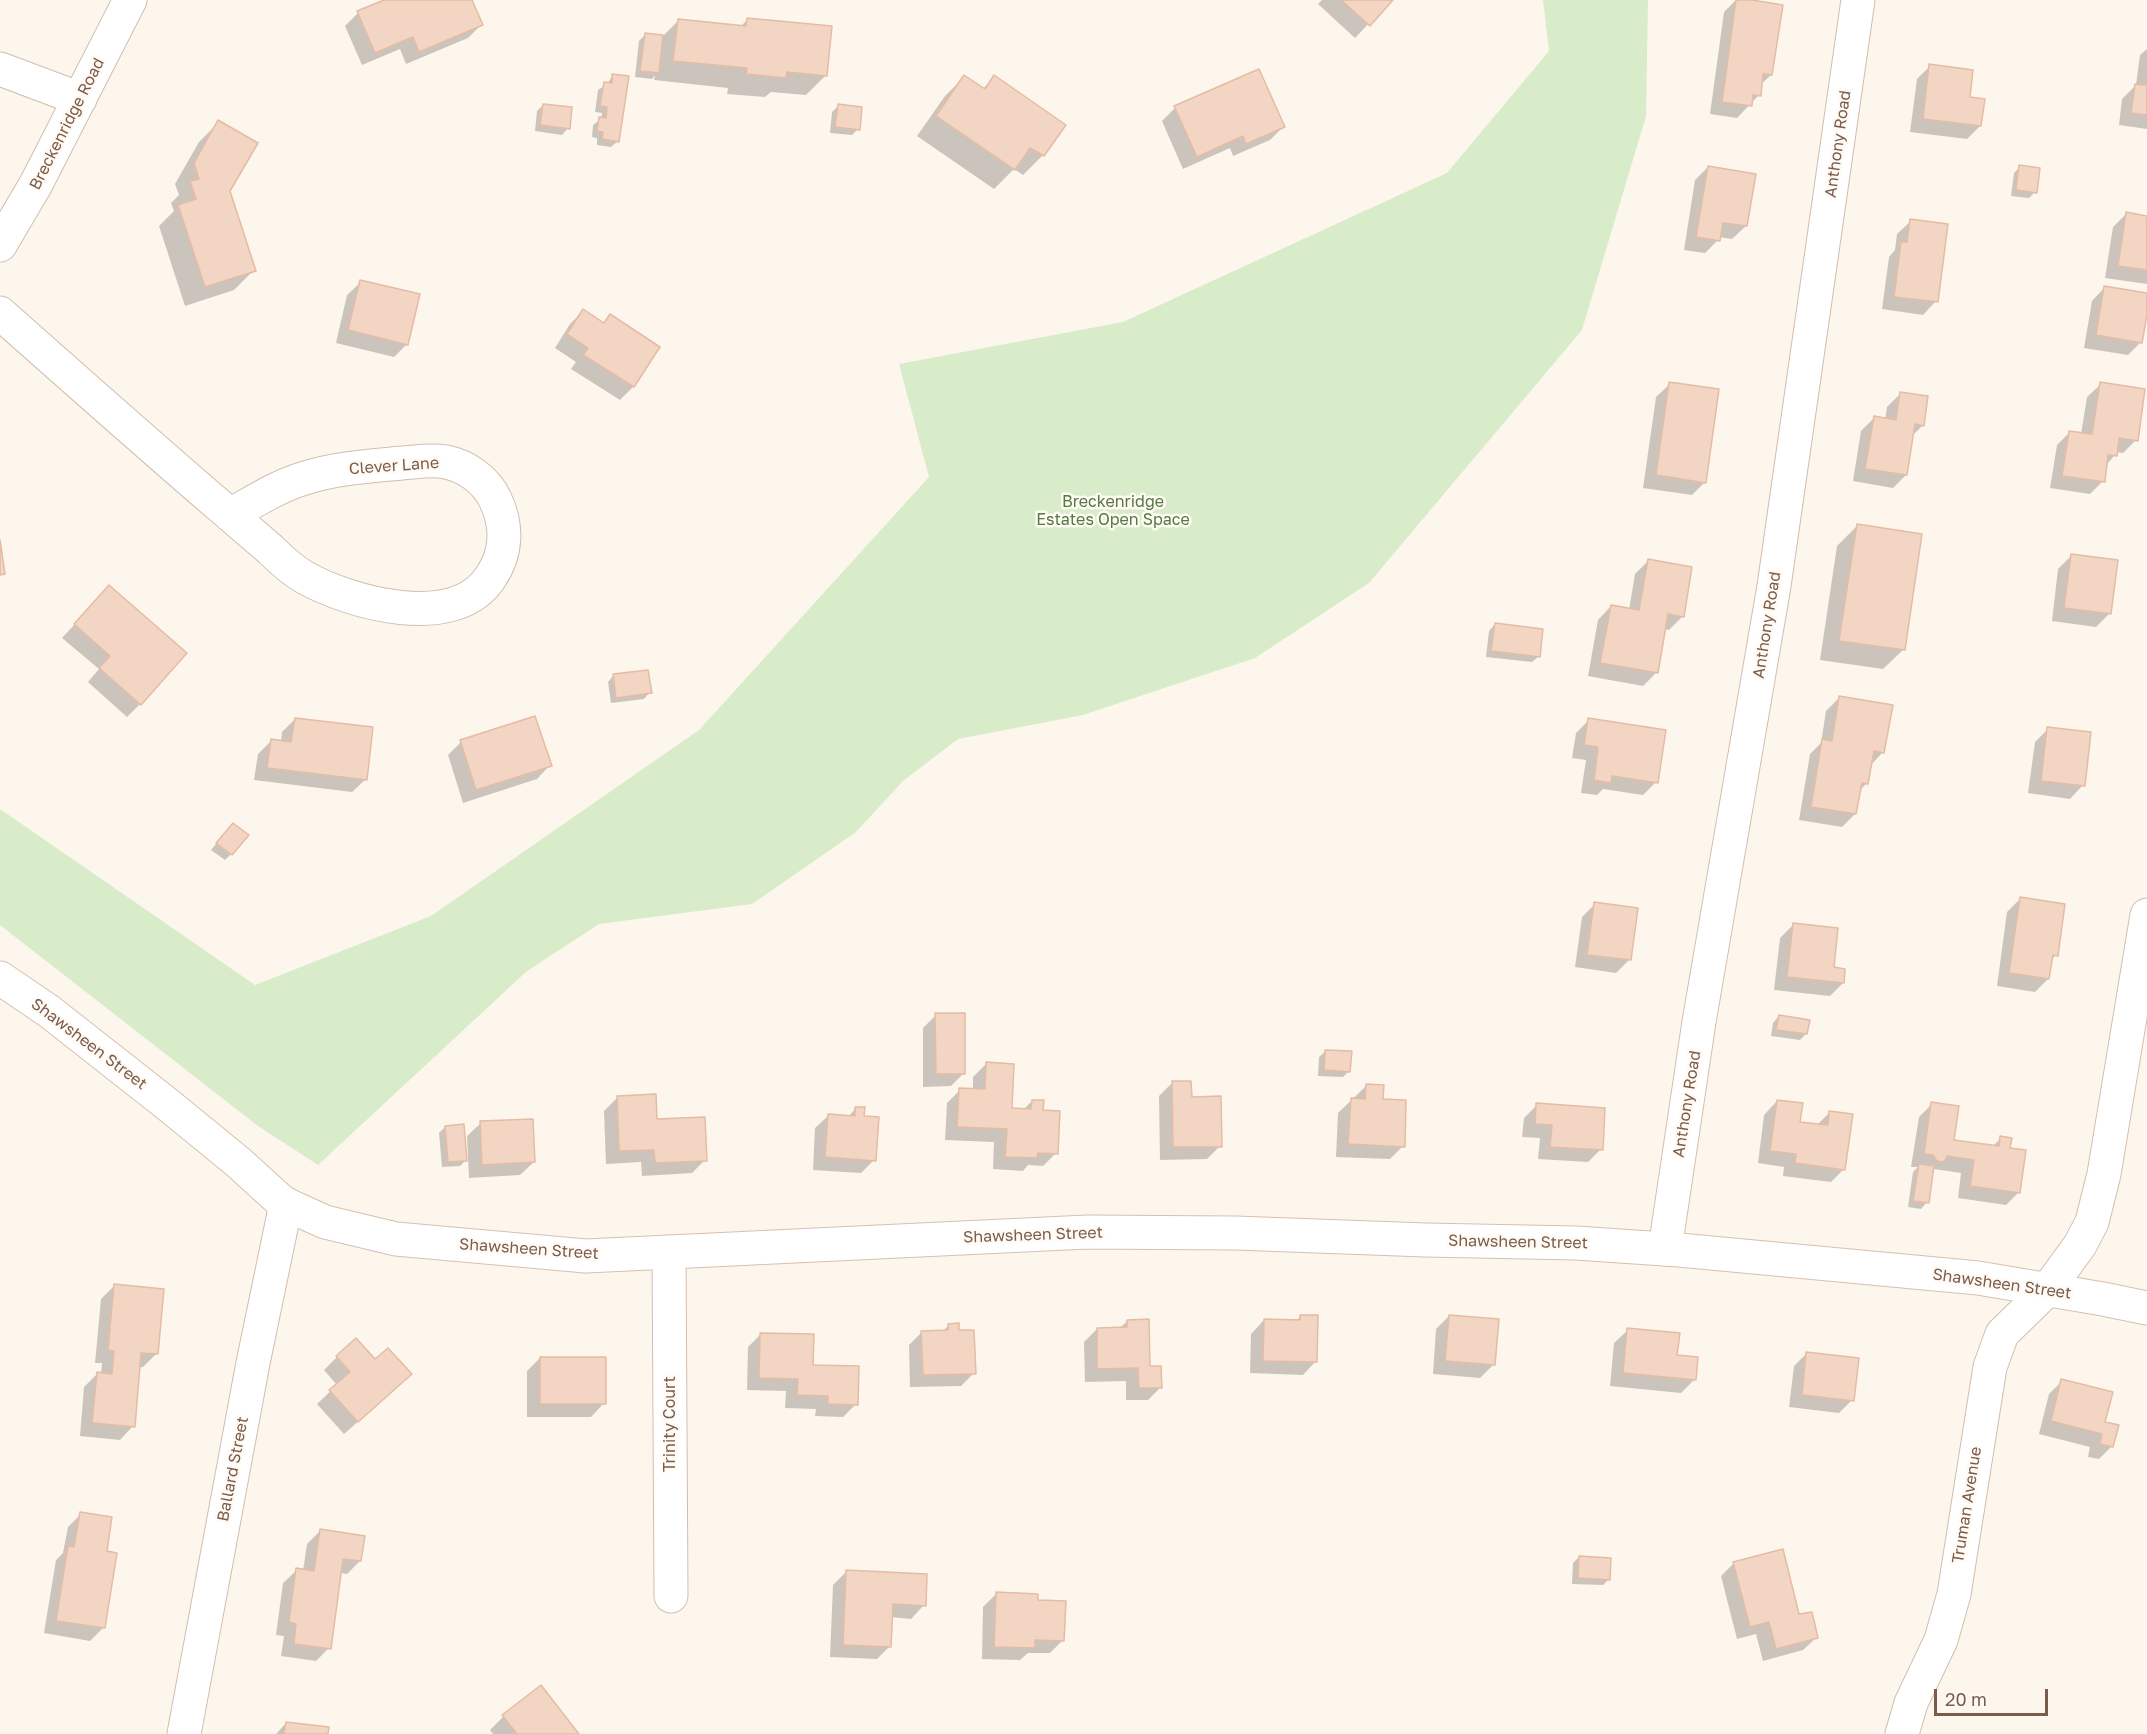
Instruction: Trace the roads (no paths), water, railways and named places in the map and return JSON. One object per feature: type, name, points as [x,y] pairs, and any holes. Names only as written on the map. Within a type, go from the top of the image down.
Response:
[{"type":"street","name":"Breckenridge Road","points":[[0,245],[36,184],[130,0]]},
{"type":"street","name":"Anthony Road","points":[[1665,1249],[1699,1022],[1774,586],[1858,0]]},
{"type":"street","points":[[0,69],[80,99]]},
{"type":"street","name":"Clever Lane","points":[[0,313],[230,515],[301,575],[329,590],[358,599],[400,606],[437,608],[466,600],[489,580],[502,553],[505,538],[504,523],[493,495],[473,473],[445,462],[376,465],[306,477],[277,489],[230,515]]},
{"type":"street","points":[[2048,1289],[2080,1245],[2092,1222],[2104,1174],[2147,915]]},
{"type":"street","name":"Shawsheen Street","points":[[0,978],[50,1012],[167,1104],[286,1204],[324,1222],[396,1239],[586,1256],[1087,1232],[1235,1233],[1576,1243],[1978,1278],[2147,1308]]},
{"type":"street","name":"Ballard Street","points":[[184,1734],[240,1433],[286,1204]]},
{"type":"street","name":"Trinity Court","points":[[669,1252],[671,1596]]},
{"type":"street","name":"Truman Avenue","points":[[1902,1734],[1911,1703],[1941,1640],[1954,1594],[1990,1366],[2002,1334],[2048,1289]]},
{"type":"park label","name":"Breckenridge Estates Open Space","points":[[1113,511]]}]
